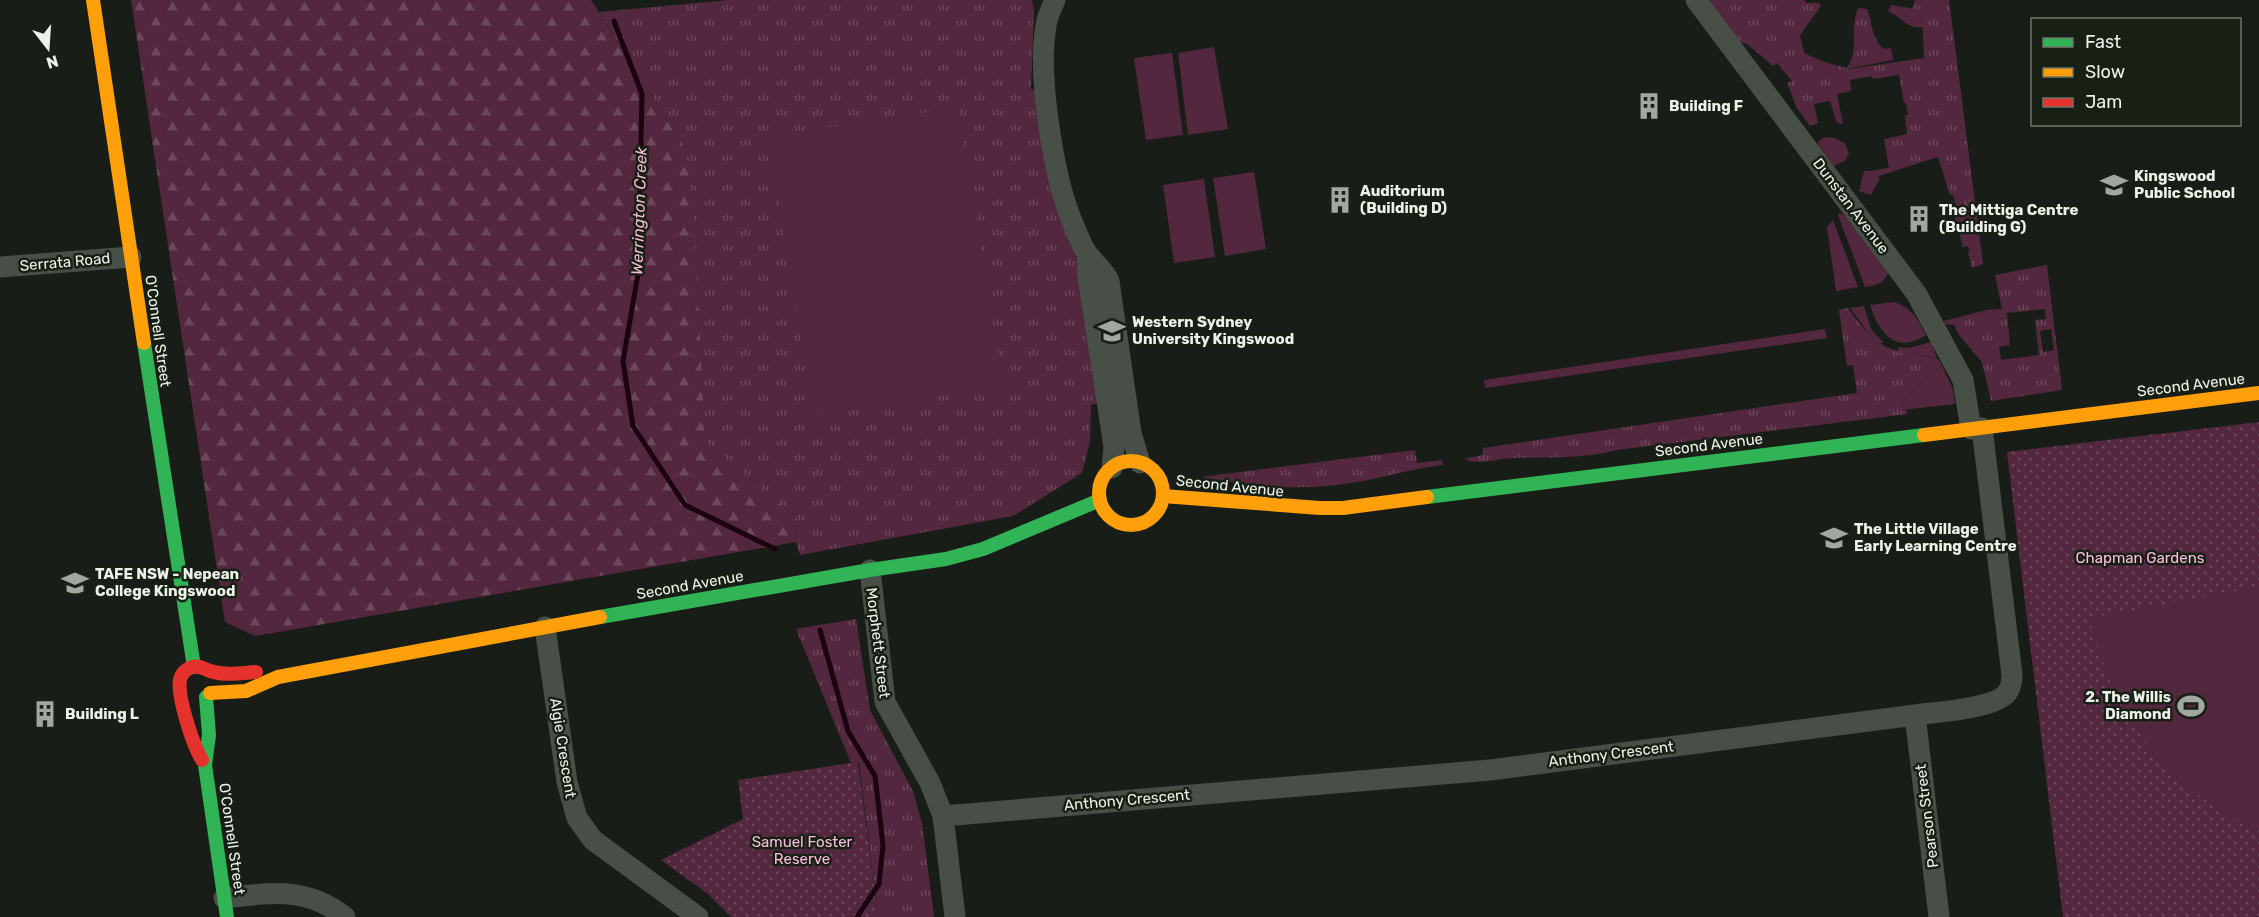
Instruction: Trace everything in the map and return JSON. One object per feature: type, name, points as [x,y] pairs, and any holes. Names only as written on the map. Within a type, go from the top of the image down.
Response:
[{"type":"street","name":"O'Connell Street","points":[[93,0],[131,257],[201,668]]},
{"type":"street","name":"Dunstan Avenue","points":[[1696,0],[1916,293],[1963,380],[1977,428]]},
{"type":"street","points":[[1049,5],[1045,28],[1044,71],[1048,116],[1067,207],[1087,253],[1114,447],[1112,468]]},
{"type":"street","points":[[1087,253],[1098,264],[1109,281],[1131,433],[1140,463]]},
{"type":"street","name":"Serrata Road","points":[[0,267],[131,257]]},
{"type":"street","name":"Second Avenue","points":[[1163,496],[1205,498],[1246,506],[1283,509],[1343,508],[2259,393]]},
{"type":"street","name":"Anthony Crescent","points":[[943,816],[1490,770],[1915,715],[1990,702],[2007,693],[2012,681],[1977,428]]},
{"type":"street","points":[[1121,463],[1140,463],[1148,466],[1160,479],[1163,496],[1155,514],[1138,524],[1129,525],[1110,517],[1100,500],[1101,482],[1112,468],[1121,463]]},
{"type":"street","name":"Second Avenue","points":[[208,695],[231,694],[260,688],[278,677],[544,627],[870,570],[946,559],[974,552],[1100,500]]},
{"type":"street","name":"Morphett Street","points":[[870,570],[885,702],[930,783],[943,816],[955,917]]},
{"type":"street","name":"Algie Crescent","points":[[544,627],[567,782],[577,818],[593,840],[698,917]]},
{"type":"street","name":"Second Avenue","points":[[201,668],[223,674],[259,671],[278,677]]},
{"type":"street","points":[[201,668],[213,680],[208,695],[192,699],[182,692],[180,685],[182,675],[187,670],[201,668]]},
{"type":"street","name":"O'Connell Street","points":[[182,692],[193,740],[205,765]]},
{"type":"street","name":"O'Connell Street","points":[[208,695],[209,735],[205,765],[225,908]]},
{"type":"street","name":"Pearson Street","points":[[1915,715],[1939,917]]},
{"type":"street","points":[[225,908],[275,892],[296,894],[322,902],[345,917]]},
{"type":"green space","points":[[131,0],[591,0],[686,150],[693,202],[705,441],[797,518],[796,542],[255,636],[225,622]]},
{"type":"green space","points":[[729,0],[1032,0],[1034,10],[1031,89],[1038,91],[1076,254],[1100,403],[1091,405],[1090,442],[1082,473],[1013,516],[800,555],[796,542],[797,518],[705,441],[686,150],[599,12]]},
{"type":"green space","points":[[1707,0],[1804,0],[1807,3],[1819,3],[1821,6],[1800,35],[1804,53],[1824,62],[1847,68],[1853,54],[1855,16],[1858,8],[1867,9],[1877,40],[1884,49],[1891,48],[1893,60],[1836,71],[1924,58],[1922,10],[1912,9],[1915,0],[1949,0],[1983,264],[1972,268],[1968,252],[1970,250],[1967,246],[1963,247],[1953,210],[1957,209],[1938,157],[1875,177],[1870,171],[1889,168],[1884,139],[1907,134],[1905,116],[1908,114],[1899,75],[1850,80],[1851,91],[1837,94],[1843,124],[1837,123],[1830,101],[1814,104],[1818,123],[1810,126],[1797,108],[1787,83],[1792,81],[1777,63],[1773,66],[1747,44],[1738,42]]},
{"type":"green space","points":[[1891,5],[1922,10],[1923,27],[1912,26],[1888,11]]},
{"type":"green space","points":[[1214,47],[1228,129],[1188,135],[1178,53]]},
{"type":"green space","points":[[1172,53],[1183,135],[1146,140],[1134,58]]},
{"type":"green space","points":[[958,107],[1003,386],[813,416],[768,137]]},
{"type":"green space","points":[[1832,137],[1845,143],[1849,153],[1845,161],[1834,166],[1818,145],[1823,138]]},
{"type":"green space","points":[[1864,171],[1870,171],[1875,177],[1879,176],[1871,195],[1859,191]]},
{"type":"green space","points":[[1254,172],[1266,249],[1225,256],[1213,178]]},
{"type":"green space","points":[[1204,179],[1215,257],[1174,263],[1163,185]]},
{"type":"green space","points":[[1839,213],[1844,215],[1888,273],[1884,280],[1873,286],[1865,287]]},
{"type":"green space","points":[[1833,220],[1858,287],[1836,291],[1827,227]]},
{"type":"green space","points":[[2047,265],[2062,390],[1991,401],[1982,362],[1959,335],[1954,325],[1945,324],[1944,321],[1987,310],[2002,309],[1995,275]],"holes":[[[2045,309],[2046,319],[2035,320],[2039,355],[2001,360],[1999,347],[2010,345],[2007,313]],[[2051,329],[2054,350],[2043,352],[2040,331]]]},
{"type":"green space","points":[[1894,302],[1910,311],[1926,335],[1906,343],[1897,342],[1884,332],[1870,305]]},
{"type":"green space","points":[[1864,306],[1871,329],[1883,342],[1880,344],[1871,337],[1850,308]]},
{"type":"green space","points":[[1848,308],[1868,334],[1886,347],[1938,359],[1942,365],[1901,402],[1902,410],[1907,410],[1907,414],[1579,456],[1508,458],[1482,462],[1464,459],[1483,455],[1483,448],[1857,393],[1853,365],[1847,366],[1839,310]]},
{"type":"green space","points":[[1825,329],[1827,338],[1485,388],[1484,380]]},
{"type":"green space","points":[[1931,342],[1937,358],[1897,352],[1898,347],[1909,348]]},
{"type":"green space","points":[[1942,365],[1953,390],[1955,404],[1902,410],[1901,402]]},
{"type":"green space","name":"Chapman Gardens","points":[[2259,422],[2259,917],[2063,917],[2007,452]]},
{"type":"green space","points":[[1415,450],[1417,463],[1442,460],[1443,465],[1356,482],[1307,487],[1254,485],[1201,477]]},
{"type":"green space","name":"2. The Willis Diamond","points":[[2259,587],[2259,831],[2236,820],[2194,791],[2157,756],[2141,736],[2111,683],[2089,618]]},
{"type":"green space","points":[[856,619],[870,710],[913,791],[922,823],[934,917],[878,917],[859,762],[851,763],[796,629]]},
{"type":"green space","name":"Samuel Foster Reserve","points":[[858,762],[878,917],[731,917],[708,894],[661,860],[743,819],[738,780]]},
{"type":"waterway","name":"Werrington Creek","points":[[614,21],[642,94],[638,274],[623,361],[633,426],[685,505],[775,549]]},
{"type":"waterway","name":"Werrington Creek","points":[[820,630],[848,731],[875,776],[883,845],[879,884],[857,917]]},
{"type":"traffic: fast","points":[[144,343],[194,667]]},
{"type":"traffic: fast","points":[[1427,497],[1924,435]]},
{"type":"traffic: fast","points":[[600,617],[946,559],[983,549],[1100,500]]},
{"type":"traffic: fast","points":[[206,697],[209,735],[205,765],[227,917]]},
{"type":"traffic: slow","points":[[93,0],[144,343]]},
{"type":"traffic: slow","points":[[1924,435],[2259,393]]},
{"type":"traffic: slow","points":[[1131,461],[1149,467],[1157,475],[1163,493],[1157,511],[1149,519],[1131,525],[1113,519],[1105,511],[1099,493],[1105,475],[1113,467],[1131,461]]},
{"type":"traffic: slow","points":[[1163,496],[1320,508],[1343,508],[1427,497]]},
{"type":"traffic: slow","points":[[210,693],[246,691],[278,677],[600,617]]},
{"type":"traffic: jam","points":[[202,760],[190,733],[183,709],[181,676],[188,669],[195,667],[233,674],[256,672]]},
{"type":"place","name":"Building F","points":[[1649,106]]},
{"type":"place","name":"Kingswood Public School","points":[[2114,185]]},
{"type":"place","name":"Auditorium (Building D)","points":[[1340,200]]},
{"type":"place","name":"The Mittiga Centre (Building G)","points":[[1919,219]]},
{"type":"place","name":"Western Sydney University Kingswood","points":[[1112,331]]},
{"type":"place","name":"The Little Village Early Learning Centre","points":[[1834,538]]},
{"type":"place","name":"TAFE NSW - Nepean College Kingswood","points":[[75,583]]},
{"type":"place","name":"2. The Willis Diamond","points":[[2191,706]]},
{"type":"place","name":"Building L","points":[[45,714]]}]
